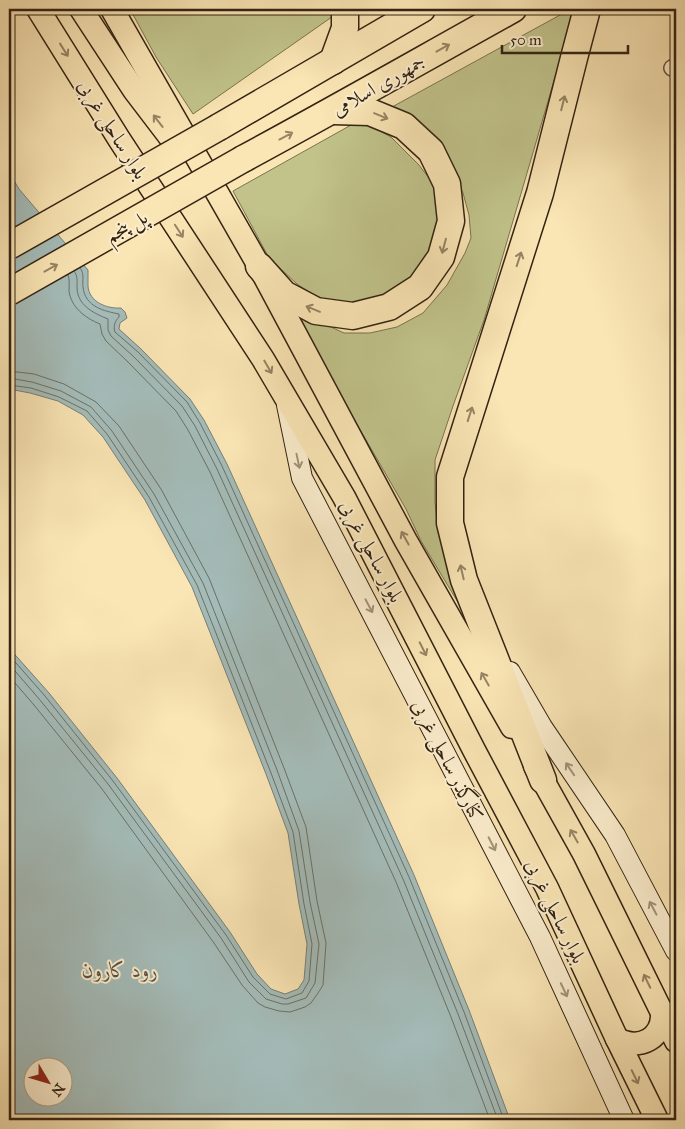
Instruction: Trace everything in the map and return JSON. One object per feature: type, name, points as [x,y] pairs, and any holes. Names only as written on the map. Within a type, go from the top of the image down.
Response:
[{"type":"highway","points":[[333,61],[344,28],[345,9]]},
{"type":"highway","points":[[333,61],[422,9]]},
{"type":"highway","name":"جمهوری اسلامی","points":[[243,159],[333,111],[409,66],[513,9]]},
{"type":"highway","points":[[543,780],[464,580],[450,523],[450,477],[540,193],[587,9]]},
{"type":"highway","name":"پل پنجم","points":[[9,246],[333,61]]},
{"type":"highway","points":[[260,266],[284,294],[316,311],[353,316],[389,308],[420,287],[442,257],[451,221],[447,184],[431,151],[404,126],[378,115],[370,112],[333,111]]},
{"type":"highway","name":"پل پنجم","points":[[9,292],[243,159]]},
{"type":"main road","name":"بلوار ساحلی غربی","points":[[38,9],[118,139],[264,359],[344,497],[547,888],[657,1120]]},
{"type":"main road","name":"بلوار ساحلی غربی","points":[[80,9],[134,90],[230,215]]},
{"type":"main road","name":"بلوار ساحلی غربی","points":[[112,9],[260,266],[406,541],[584,854],[676,1040]]},
{"type":"main road","points":[[617,1039],[629,1044],[643,1043],[649,1040],[658,1030],[662,1010]]},
{"type":"street","name":"کنارگذر ساحلی غربی","points":[[285,396],[302,478],[540,937],[624,1120]]},
{"type":"street","points":[[476,612],[542,727],[615,835],[676,951]]},
{"type":"green space","points":[[130,9],[338,9],[339,12],[193,114],[156,57]]},
{"type":"green space","points":[[571,9],[575,9],[484,320],[435,460],[435,502],[438,532],[448,565],[471,624],[421,541],[406,509],[285,300],[322,323],[344,333],[370,333],[397,327],[423,313],[447,285],[465,253],[471,238],[469,215],[463,193],[449,166],[427,141],[392,107]]},
{"type":"green space","points":[[360,120],[391,137],[418,164],[437,188],[444,211],[436,263],[377,308],[326,303],[297,284],[269,258],[233,191]]},
{"type":"water","name":"رود کارون","points":[[9,172],[19,189],[88,270],[89,292],[95,300],[105,306],[121,308],[125,312],[127,318],[120,323],[119,329],[190,399],[204,420],[227,464],[414,875],[469,1010],[510,1120],[9,1120],[9,648],[49,693],[117,778],[230,932],[257,974],[271,989],[285,994],[298,989],[304,980],[307,944],[288,833],[192,587],[145,500],[103,437],[83,415],[58,401],[9,389]]}]
